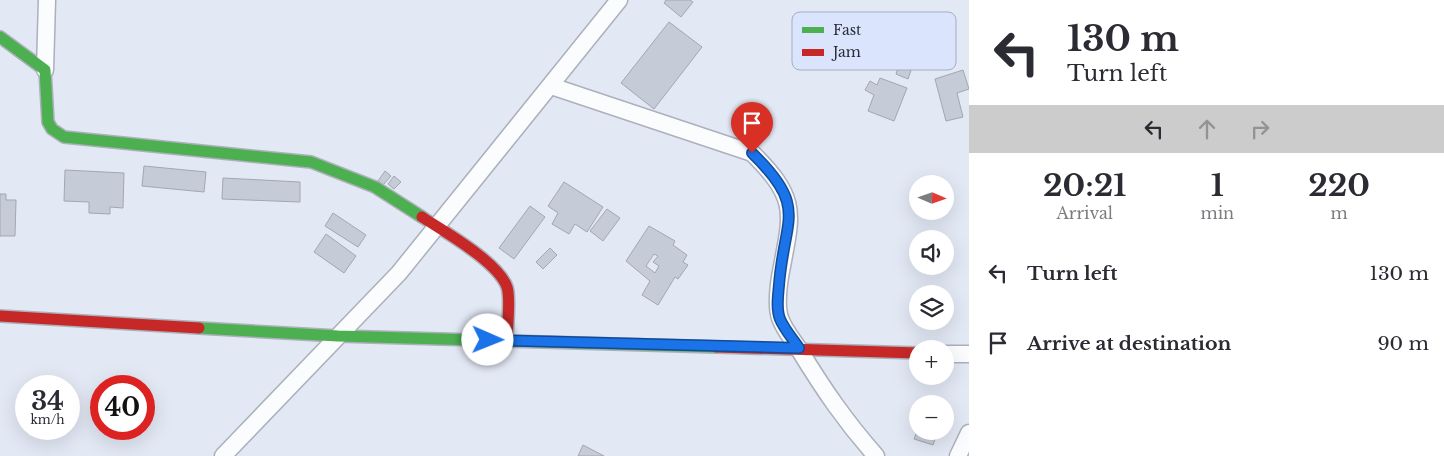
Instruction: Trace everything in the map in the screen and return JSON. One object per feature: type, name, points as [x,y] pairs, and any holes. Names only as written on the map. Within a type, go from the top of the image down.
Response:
[{"type":"street","points":[[47,0],[45,70],[48,122],[52,129],[64,137],[310,162],[375,187],[465,245],[501,275],[508,290],[507,341]]},
{"type":"street","points":[[223,456],[400,273],[619,0]]},
{"type":"street","points":[[0,37],[10,42],[45,70]]},
{"type":"street","points":[[551,86],[752,153],[771,171],[786,195],[790,218],[779,282],[778,301],[780,319],[836,409],[876,456]]},
{"type":"street","points":[[0,316],[338,336],[909,352]]},
{"type":"street","points":[[954,354],[969,354]]},
{"type":"street","points":[[958,456],[969,433]]},
{"type":"building","points":[[666,0],[690,0],[693,2],[681,17],[664,3]]},
{"type":"building","points":[[669,22],[702,47],[654,109],[621,83]]},
{"type":"building","points":[[897,70],[911,70],[908,79],[896,74]]},
{"type":"building","points":[[963,70],[969,89],[957,93],[963,117],[946,121],[935,79]]},
{"type":"building","points":[[880,78],[907,88],[894,121],[868,111],[874,95],[865,90],[870,81],[877,85]]},
{"type":"building","points":[[144,166],[206,172],[204,192],[142,186]]},
{"type":"building","points":[[65,170],[124,173],[123,208],[110,207],[110,214],[89,213],[89,202],[64,201]]},
{"type":"building","points":[[385,171],[391,176],[383,185],[378,181]]},
{"type":"building","points":[[394,176],[401,182],[394,189],[388,184]]},
{"type":"building","points":[[223,178],[300,182],[300,202],[222,199]]},
{"type":"building","points":[[564,182],[603,207],[587,232],[575,224],[569,234],[552,224],[558,213],[548,206]]},
{"type":"building","points":[[0,194],[6,194],[6,200],[16,200],[15,236],[0,236]]},
{"type":"building","points":[[530,206],[545,217],[514,259],[499,248]]},
{"type":"building","points":[[607,209],[620,218],[603,241],[590,231]]},
{"type":"building","points":[[333,213],[366,235],[358,247],[325,226]]},
{"type":"building","points":[[649,226],[675,241],[673,245],[687,255],[683,262],[688,265],[678,279],[675,277],[658,305],[642,295],[650,281],[626,261]],"holes":[[[654,254],[658,256],[653,262],[659,266],[655,273],[646,266]]]},
{"type":"building","points":[[326,234],[356,256],[344,273],[314,252]]},
{"type":"building","points":[[550,248],[557,255],[543,269],[536,262]]},
{"type":"building","points":[[917,440],[935,440],[933,445]]},
{"type":"building","points":[[583,445],[604,456],[578,456]]},
{"type":"traffic: fast","points":[[0,37],[45,70],[48,122],[52,129],[64,137],[311,162],[375,187],[422,217]]},
{"type":"traffic: fast","points":[[199,328],[338,336],[716,347]]},
{"type":"traffic: jam","points":[[422,217],[470,248],[502,277],[507,287],[509,299],[507,341]]},
{"type":"traffic: jam","points":[[0,316],[199,328]]},
{"type":"traffic: jam","points":[[716,347],[909,353]]},
{"type":"route","points":[[488,340],[799,348],[780,319],[778,301],[779,282],[790,218],[786,195],[771,171],[752,153]]}]
